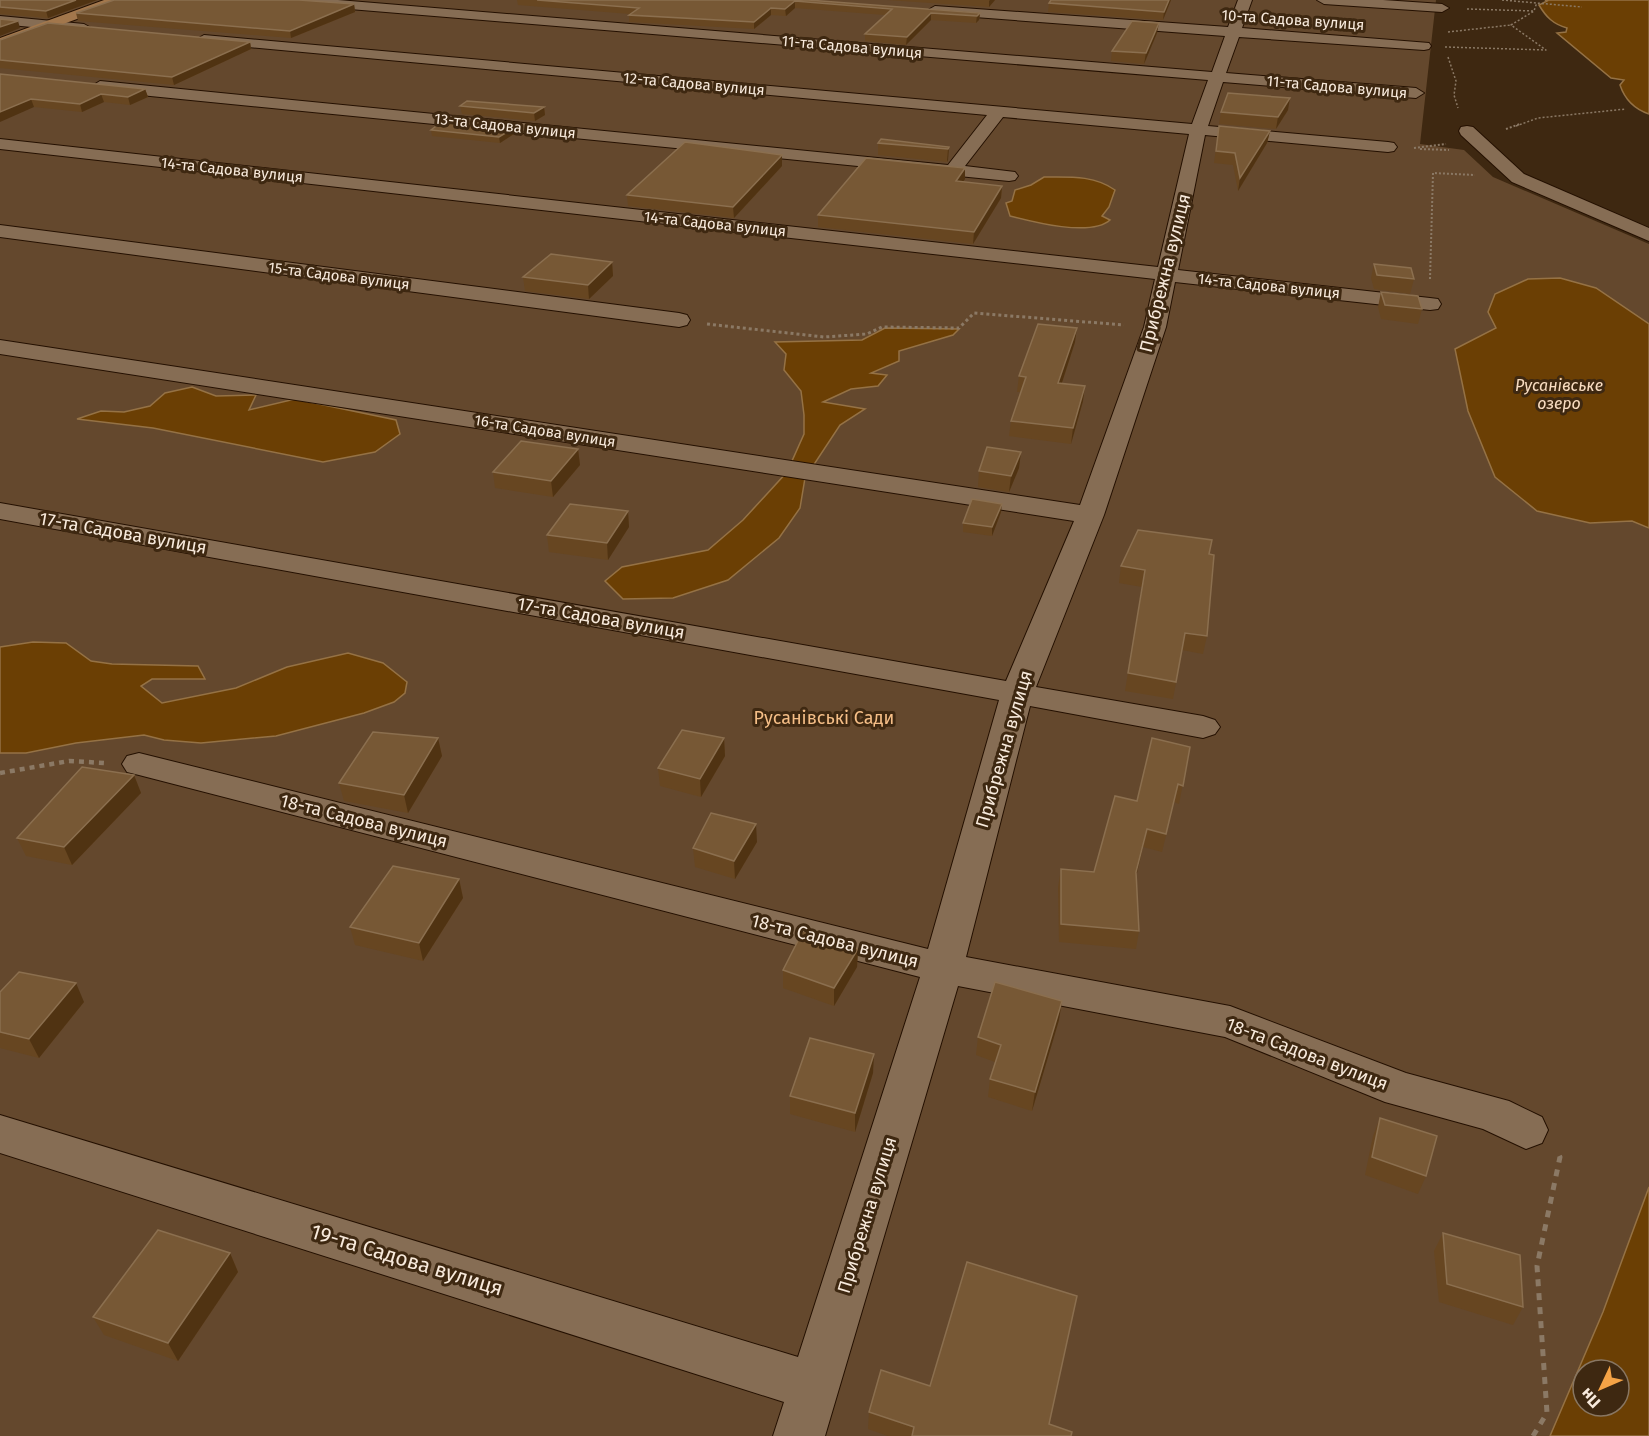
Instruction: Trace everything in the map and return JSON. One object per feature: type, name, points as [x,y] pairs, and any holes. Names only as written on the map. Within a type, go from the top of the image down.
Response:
[{"type":"main road","points":[[0,43],[116,0]]},
{"type":"street","name":"11-та Садова вулиця","points":[[289,0],[1416,93]]},
{"type":"street","name":"Прибрежна вулиця","points":[[799,1436],[943,968],[1017,693],[1090,515],[1155,327],[1198,130],[1245,0]]},
{"type":"street","points":[[1324,0],[1442,8]]},
{"type":"street","name":"10-та Садова вулиця","points":[[919,9],[1424,46]]},
{"type":"street","points":[[0,20],[102,30]]},
{"type":"street","name":"12-та Садова вулиця","points":[[186,37],[1389,147]]},
{"type":"street","name":"13-та Садова вулиця","points":[[83,84],[1009,177]]},
{"type":"street","points":[[952,171],[998,112]]},
{"type":"street","points":[[1467,131],[1518,178],[1649,235]]},
{"type":"street","name":"14-та Садова вулиця","points":[[0,144],[1430,304]]},
{"type":"street","name":"15-та Садова вулиця","points":[[0,231],[679,320]]},
{"type":"street","name":"16-та Садова вулиця","points":[[0,347],[1090,515]]},
{"type":"street","name":"17-та Садова вулиця","points":[[0,511],[1203,727]]},
{"type":"street","name":"18-та Садова вулиця","points":[[139,764],[943,968],[1230,1022],[1400,1089],[1493,1114],[1526,1130]]},
{"type":"street","name":"19-та Садова вулиця","points":[[0,1134],[815,1387]]},
{"type":"path","points":[[1502,0],[1582,7]]},
{"type":"path","points":[[1445,32],[1511,25],[1534,10],[1539,4]]},
{"type":"path","points":[[1467,131],[1454,95],[1455,81],[1446,47],[1442,8],[1534,10]]},
{"type":"path","points":[[1446,47],[1546,50],[1511,25]]},
{"type":"path","points":[[1430,304],[1433,172],[1518,178]]},
{"type":"path","points":[[679,320],[775,333],[846,339],[876,332],[882,327],[959,328],[974,313],[1155,327]]},
{"type":"path","points":[[0,773],[69,761],[139,764]]},
{"type":"path","points":[[1526,1130],[1544,1141],[1560,1157],[1537,1266],[1547,1413],[1533,1436]]},
{"type":"green space","name":"Русанівські Сади","points":[[0,0],[1436,0],[1420,144],[1464,150],[1493,177],[1649,244],[1649,1436],[0,1436]]},
{"type":"water","points":[[1545,0],[1649,0],[1649,114],[1635,107],[1627,99],[1620,85],[1624,80],[1611,78],[1557,33],[1566,32],[1567,28],[1550,20],[1544,13],[1539,5],[1547,1]]},
{"type":"water","points":[[1044,177],[1090,179],[1115,190],[1109,207],[1102,216],[1110,220],[1101,225],[1076,228],[1010,216],[1006,203],[1012,201],[1015,190],[1031,185]]},
{"type":"water","name":"Русанівське озеро","points":[[1560,278],[1596,288],[1649,324],[1649,528],[1632,521],[1590,523],[1537,511],[1495,477],[1468,411],[1455,349],[1496,328],[1488,312],[1495,294],[1528,279]]},
{"type":"water","points":[[885,328],[959,329],[953,335],[899,351],[899,361],[871,373],[887,375],[878,386],[851,389],[823,402],[865,409],[840,425],[805,478],[800,508],[779,538],[728,580],[673,598],[623,599],[605,581],[622,567],[708,550],[743,520],[787,472],[804,434],[804,415],[801,391],[784,370],[786,354],[775,342],[862,340]]},
{"type":"water","points":[[192,387],[216,396],[256,395],[249,410],[295,399],[396,420],[400,434],[375,452],[323,462],[153,428],[77,419],[101,411],[124,412],[150,406],[165,393]]},
{"type":"water","points":[[33,642],[66,643],[91,661],[112,664],[198,666],[205,679],[152,679],[141,686],[162,703],[236,688],[287,667],[348,653],[383,663],[407,682],[405,693],[394,702],[364,713],[276,736],[201,743],[164,740],[144,735],[76,743],[26,753],[0,753],[0,647]]},
{"type":"water","points":[[1649,1187],[1649,1436],[1550,1436],[1571,1387],[1571,1418],[1631,1418],[1631,1358],[1583,1358],[1603,1312]]},
{"type":"building","points":[[0,0],[76,0],[46,11],[0,7]]},
{"type":"building","points":[[114,0],[299,0],[354,4],[290,31],[76,13]]},
{"type":"building","points":[[537,0],[808,0],[980,13],[977,16],[931,13],[907,37],[865,34],[892,9],[795,1],[785,9],[771,8],[754,22],[629,15],[639,8]]},
{"type":"building","points":[[1051,0],[1169,0],[1164,12],[1049,3]]},
{"type":"building","points":[[0,19],[18,21],[0,27]]},
{"type":"building","points":[[1132,21],[1159,23],[1146,53],[1112,51]]},
{"type":"building","points":[[48,23],[250,42],[172,77],[0,60],[0,40]]},
{"type":"building","points":[[0,74],[145,89],[128,97],[101,94],[80,104],[31,99],[0,112]]},
{"type":"building","points":[[1228,93],[1290,98],[1278,117],[1221,112]]},
{"type":"building","points":[[467,101],[544,107],[534,113],[460,106]]},
{"type":"building","points":[[443,121],[514,128],[499,137],[431,130]]},
{"type":"building","points":[[1219,126],[1270,131],[1240,178],[1235,153],[1216,151]]},
{"type":"building","points":[[881,139],[949,147],[948,149],[878,143]]},
{"type":"building","points":[[685,142],[782,155],[733,207],[627,195]]},
{"type":"building","points":[[866,158],[965,168],[956,181],[1002,186],[974,232],[818,215]]},
{"type":"building","points":[[551,254],[612,262],[588,285],[523,277]]},
{"type":"building","points":[[1374,264],[1411,268],[1414,279],[1377,275]]},
{"type":"building","points":[[1381,292],[1418,296],[1422,309],[1385,305]]},
{"type":"building","points":[[1038,324],[1077,328],[1058,383],[1085,386],[1073,428],[1011,421],[1026,377],[1019,376]]},
{"type":"building","points":[[521,441],[578,449],[551,481],[493,472]]},
{"type":"building","points":[[987,447],[1021,452],[1011,476],[979,471]]},
{"type":"building","points":[[972,499],[1002,504],[992,527],[963,523]]},
{"type":"building","points":[[570,504],[628,511],[607,543],[547,535]]},
{"type":"building","points":[[1138,530],[1212,540],[1209,554],[1214,555],[1207,636],[1185,633],[1176,682],[1128,673],[1145,570],[1121,566]]},
{"type":"building","points":[[682,730],[724,738],[700,779],[658,768]]},
{"type":"building","points":[[373,732],[438,738],[404,795],[339,783]]},
{"type":"building","points":[[1152,738],[1190,747],[1183,786],[1178,784],[1166,834],[1147,829],[1136,872],[1139,931],[1061,924],[1061,869],[1094,872],[1115,796],[1137,801]]},
{"type":"building","points":[[82,767],[134,775],[64,847],[17,838]]},
{"type":"building","points":[[711,813],[756,824],[734,861],[693,848]]},
{"type":"building","points":[[393,866],[459,879],[419,943],[350,927]]},
{"type":"building","points":[[803,931],[858,949],[834,988],[783,970]]},
{"type":"building","points":[[19,972],[76,983],[29,1039],[0,1032],[0,992]]},
{"type":"building","points":[[995,982],[1062,1001],[1035,1092],[990,1079],[1001,1045],[978,1037]]},
{"type":"building","points":[[810,1038],[874,1054],[855,1113],[790,1096]]},
{"type":"building","points":[[1380,1118],[1437,1136],[1426,1176],[1372,1157]]},
{"type":"building","points":[[158,1230],[230,1253],[168,1343],[93,1317]]},
{"type":"building","points":[[1443,1233],[1520,1255],[1523,1307],[1447,1284]]},
{"type":"building","points":[[967,1262],[1077,1296],[1049,1424],[1072,1432],[1071,1436],[912,1436],[914,1427],[869,1412],[881,1370],[930,1386]]}]
